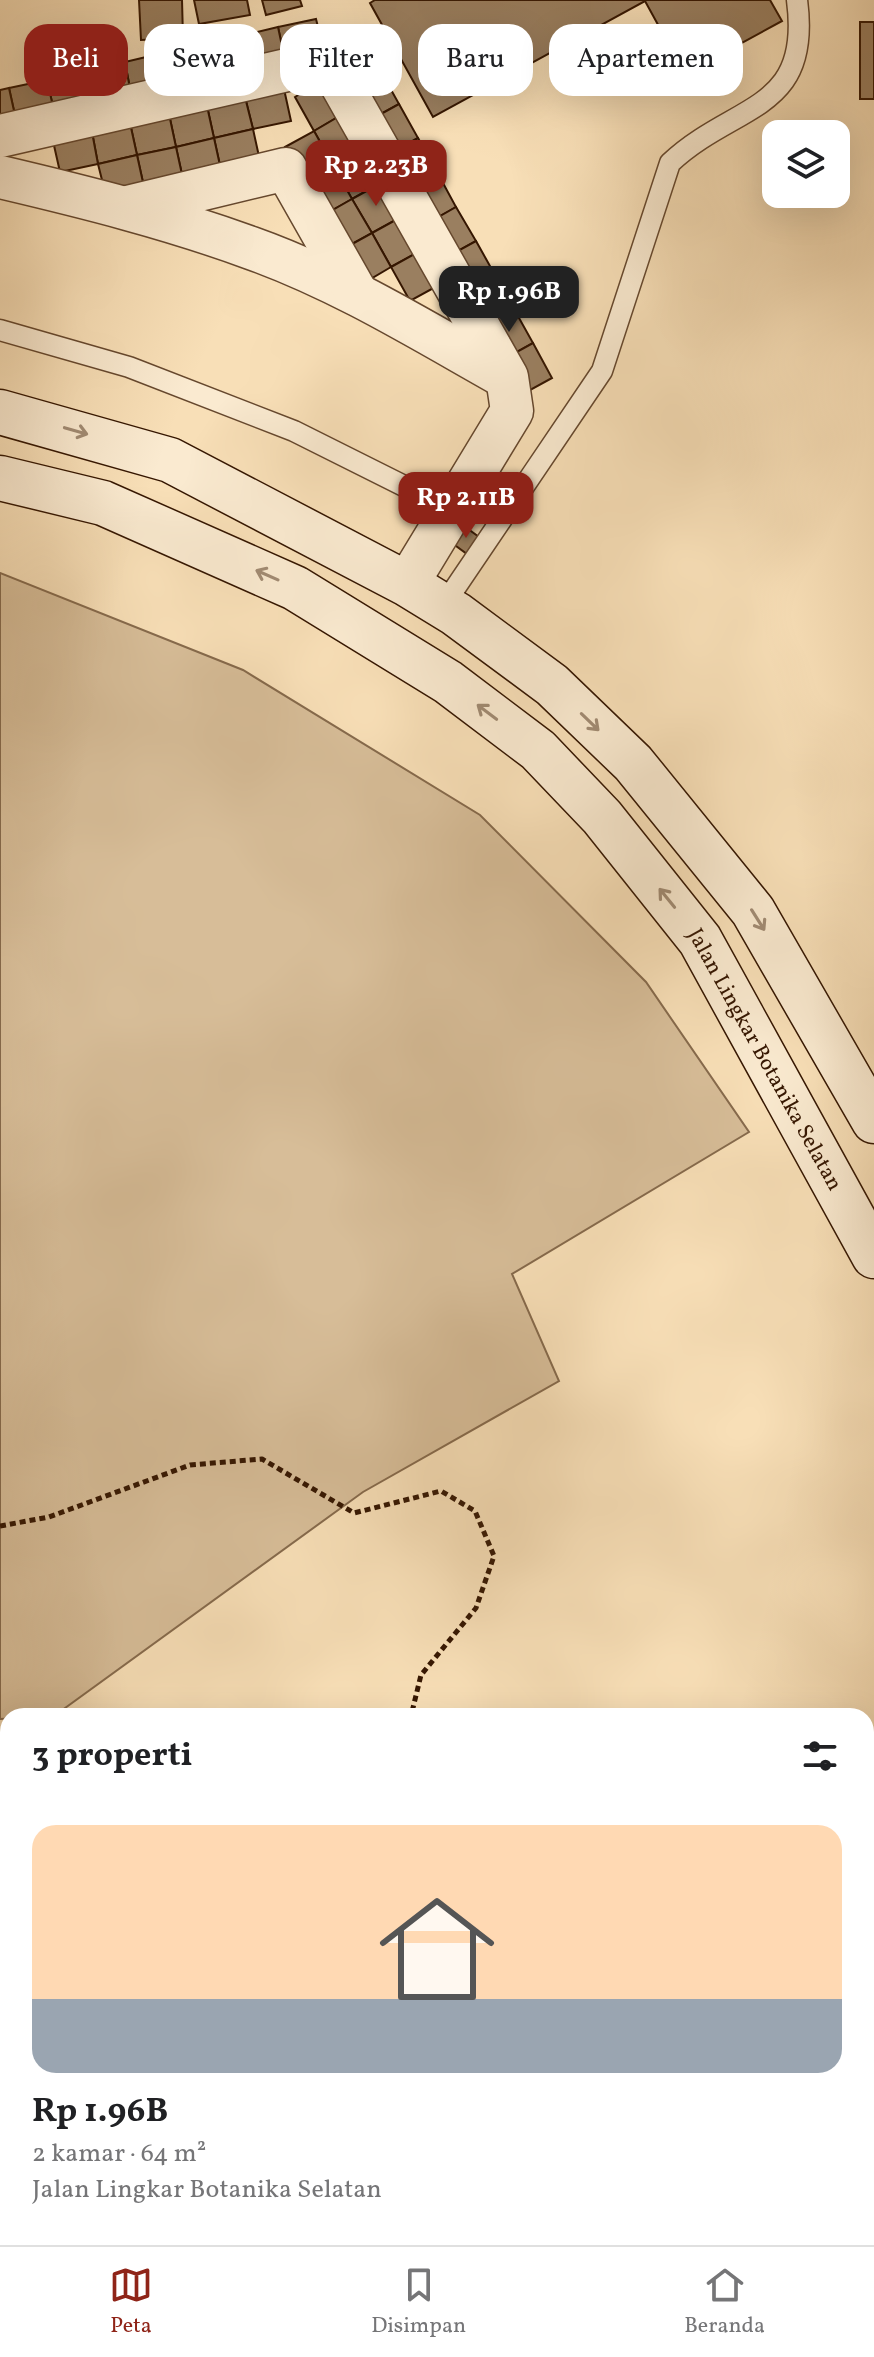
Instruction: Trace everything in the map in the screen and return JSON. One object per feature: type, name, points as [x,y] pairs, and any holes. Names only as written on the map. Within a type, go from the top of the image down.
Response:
[{"type":"street","points":[[0,136],[321,65],[336,75],[507,377],[512,411],[452,510],[425,595]]},
{"type":"street","points":[[127,207],[286,169],[357,294]]},
{"type":"street","points":[[0,177],[127,207],[253,248],[357,294],[507,377]]},
{"type":"street","points":[[0,412],[170,460],[425,595],[552,685],[633,763],[753,911],[874,1121]]},
{"type":"street","name":"Jalan Lingkar Botanika Selatan","points":[[0,478],[103,503],[295,588],[448,682],[538,750],[602,817],[700,940],[874,1256]]},
{"type":"lane","points":[[425,595],[602,371],[670,163],[687,147],[775,94],[793,69],[801,31],[797,0]]},
{"type":"lane","points":[[0,330],[129,367],[294,431],[452,510]]},
{"type":"path","points":[[0,1526],[49,1517],[190,1465],[262,1459],[354,1513],[441,1491],[475,1511],[494,1556],[476,1608],[421,1675],[413,1708]]},
{"type":"shaded area","points":[[0,573],[243,670],[480,815],[646,982],[749,1132],[512,1274],[559,1381],[363,1492],[65,1708],[0,1708]]},
{"type":"building","points":[[139,0],[182,0],[183,24],[144,24],[144,40],[141,40]]},
{"type":"building","points":[[194,0],[247,0],[250,15],[199,24]]},
{"type":"building","points":[[262,0],[300,0],[302,6],[266,15]]},
{"type":"building","points":[[375,0],[770,0],[782,21],[743,42],[743,24],[658,24],[645,1],[603,24],[549,24],[549,54],[533,62],[533,24],[418,24],[418,90],[402,61],[402,24],[382,24],[370,3]]},
{"type":"building","points":[[316,19],[317,24],[292,24]]},
{"type":"building","points":[[860,22],[874,22],[874,99],[860,99]]},
{"type":"building","points":[[278,27],[280,61],[264,64],[264,30]]},
{"type":"building","points":[[144,58],[144,91],[131,94],[128,61]]},
{"type":"building","points":[[24,85],[24,96],[51,96],[54,111],[16,120],[9,88]]},
{"type":"building","points":[[9,88],[16,120],[0,123],[0,90]]},
{"type":"building","points":[[280,90],[280,96],[286,96],[291,121],[253,129],[245,97],[264,96],[264,93]]},
{"type":"building","points":[[51,96],[92,96],[93,103],[54,111]]},
{"type":"building","points":[[92,96],[123,96],[93,103]]},
{"type":"building","points":[[332,96],[343,114],[314,131],[295,97]]},
{"type":"building","points":[[357,96],[395,96],[399,104],[370,120]]},
{"type":"building","points":[[421,96],[471,96],[433,117]]},
{"type":"building","points":[[245,97],[253,129],[214,138],[207,106]]},
{"type":"building","points":[[399,104],[418,138],[389,154],[370,120]]},
{"type":"building","points":[[207,106],[214,138],[176,147],[169,114]]},
{"type":"building","points":[[169,114],[176,147],[137,155],[130,123]]},
{"type":"building","points":[[343,114],[362,149],[333,165],[314,131]]},
{"type":"building","points":[[130,123],[137,155],[98,164],[92,132]]},
{"type":"building","points":[[253,129],[260,161],[221,170],[214,138]]},
{"type":"building","points":[[314,131],[333,165],[304,181],[285,147]]},
{"type":"building","points":[[92,132],[98,164],[60,172],[53,141]]},
{"type":"building","points":[[214,138],[221,170],[183,179],[176,147]]},
{"type":"building","points":[[418,138],[437,172],[408,189],[389,154]]},
{"type":"building","points":[[176,147],[183,179],[144,187],[137,155]]},
{"type":"building","points":[[362,149],[381,183],[352,199],[333,165]]},
{"type":"building","points":[[137,155],[144,187],[106,196],[98,164]]},
{"type":"building","points":[[333,165],[352,199],[324,215],[304,181]]},
{"type":"building","points":[[437,172],[456,207],[428,223],[408,189]]},
{"type":"building","points":[[381,183],[401,217],[372,233],[352,199]]},
{"type":"building","points":[[352,199],[372,233],[343,249],[324,215]]},
{"type":"building","points":[[456,207],[476,241],[447,257],[428,223]]},
{"type":"building","points":[[401,217],[420,251],[391,267],[372,233]]},
{"type":"building","points":[[372,233],[391,267],[362,284],[343,249]]},
{"type":"building","points":[[476,241],[495,275],[466,291],[447,257]]},
{"type":"building","points":[[420,251],[439,285],[410,301],[391,267]]},
{"type":"building","points":[[495,275],[514,309],[485,325],[466,291]]},
{"type":"building","points":[[514,309],[533,343],[504,359],[485,325]]},
{"type":"building","points":[[533,343],[552,378],[523,394],[504,359]]},
{"type":"building","points":[[464,526],[479,537],[467,554],[452,543]]}]
